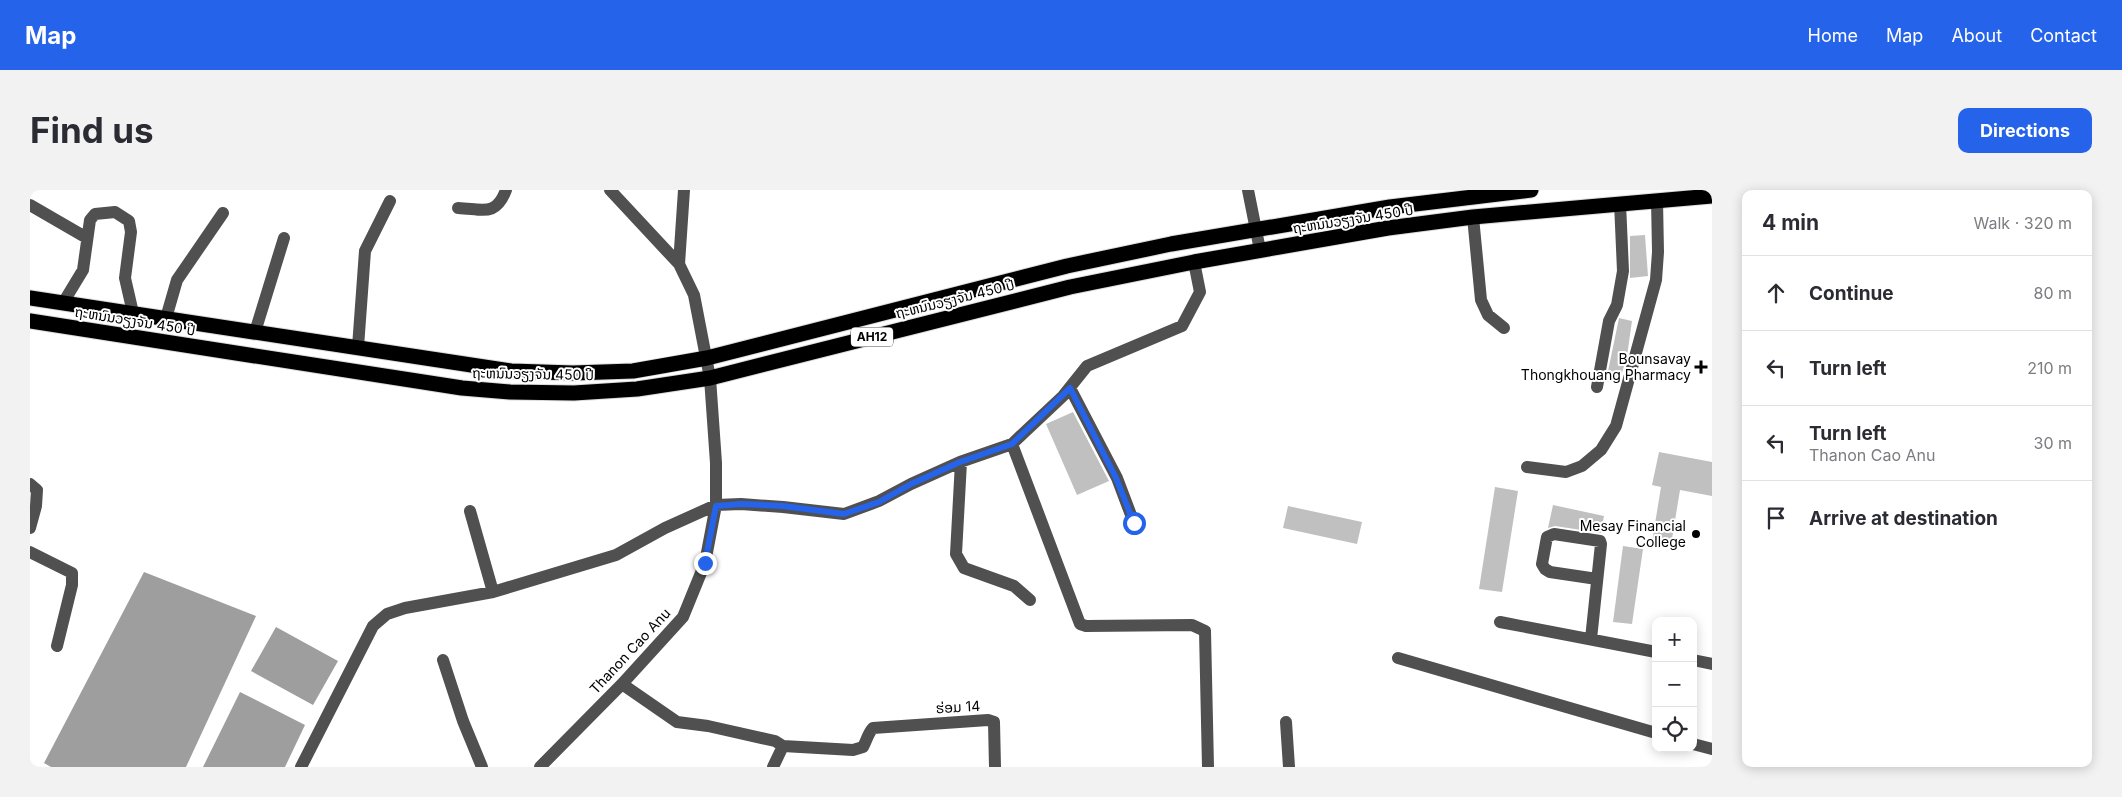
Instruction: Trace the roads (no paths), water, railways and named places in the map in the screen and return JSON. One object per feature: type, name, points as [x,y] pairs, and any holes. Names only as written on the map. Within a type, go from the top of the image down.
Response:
[{"type":"highway","name":"ຖະຫນົນວຽງຈັນ 450 ປີ","points":[[30,298],[511,370],[573,373],[633,370],[707,358],[1067,266],[1256,229],[1390,207],[1531,190]]},
{"type":"highway","name":"ຖະຫນົນວຽງຈັນ 450 ປີ","points":[[30,321],[462,388],[510,392],[574,393],[637,389],[710,378],[1070,287],[1260,250],[1388,228],[1473,217],[1712,196]]},
{"type":"street","points":[[458,208],[491,210],[501,204],[506,190]]},
{"type":"street","points":[[610,190],[679,264]]},
{"type":"street","points":[[679,264],[684,190]]},
{"type":"street","points":[[1248,190],[1260,250]]},
{"type":"street","points":[[1527,467],[1566,472],[1582,466],[1601,450],[1616,426],[1656,280],[1658,252],[1657,200]]},
{"type":"street","points":[[358,347],[365,251],[390,201]]},
{"type":"street","points":[[1598,387],[1609,321],[1617,305],[1623,271],[1620,203]]},
{"type":"street","points":[[30,205],[87,238]]},
{"type":"street","points":[[63,303],[83,270],[90,220],[95,214],[116,212],[129,221],[131,232],[125,278],[133,313]]},
{"type":"street","points":[[166,318],[177,280],[223,213]]},
{"type":"street","points":[[1473,217],[1481,300],[1488,315],[1504,328]]},
{"type":"street","points":[[255,332],[284,238]]},
{"type":"street","points":[[301,767],[373,626],[387,614],[405,608],[493,592],[616,555],[664,528],[716,506],[741,504],[783,506],[844,514],[879,502],[911,484],[961,462],[1012,444],[1070,388],[1087,366],[1182,326],[1200,292],[1194,262]]},
{"type":"street","name":"Thanon Cao Anu","points":[[540,767],[622,684],[683,617],[705,563],[716,506],[716,463],[710,378],[694,295],[679,264]]},
{"type":"street","points":[[1070,388],[1116,478],[1134,523]]},
{"type":"street","points":[[1012,444],[1080,624],[1086,626],[1192,624],[1206,631],[1208,767]]},
{"type":"street","points":[[961,462],[956,554],[964,568],[1014,586],[1030,600]]},
{"type":"street","points":[[30,484],[37,490],[36,506],[30,528]]},
{"type":"street","points":[[470,511],[493,592]]},
{"type":"street","points":[[1591,639],[1597,579],[1600,541],[1554,534],[1548,537],[1542,564],[1545,569],[1550,572],[1597,579]]},
{"type":"street","points":[[30,552],[72,573],[72,585],[57,646]]},
{"type":"street","points":[[1500,622],[1652,651]]},
{"type":"street","points":[[1398,658],[1652,733]]},
{"type":"street","points":[[443,660],[463,721],[482,767]]},
{"type":"street","points":[[1697,661],[1712,664]]},
{"type":"street","points":[[622,684],[677,722],[708,726],[775,741],[783,746],[772,767]]},
{"type":"street","name":"ຮ່ອມ 14","points":[[783,746],[853,750],[863,747],[868,740],[869,732],[873,728],[988,720],[994,722],[994,767]]},
{"type":"street","points":[[1286,722],[1289,767]]},
{"type":"street","points":[[1697,745],[1712,749]]},
{"type":"place","name":"Bounsavay Thongkhouang Pharmacy","points":[[1701,367]]},
{"type":"place","name":"Mesay Financial College","points":[[1696,534]]}]
